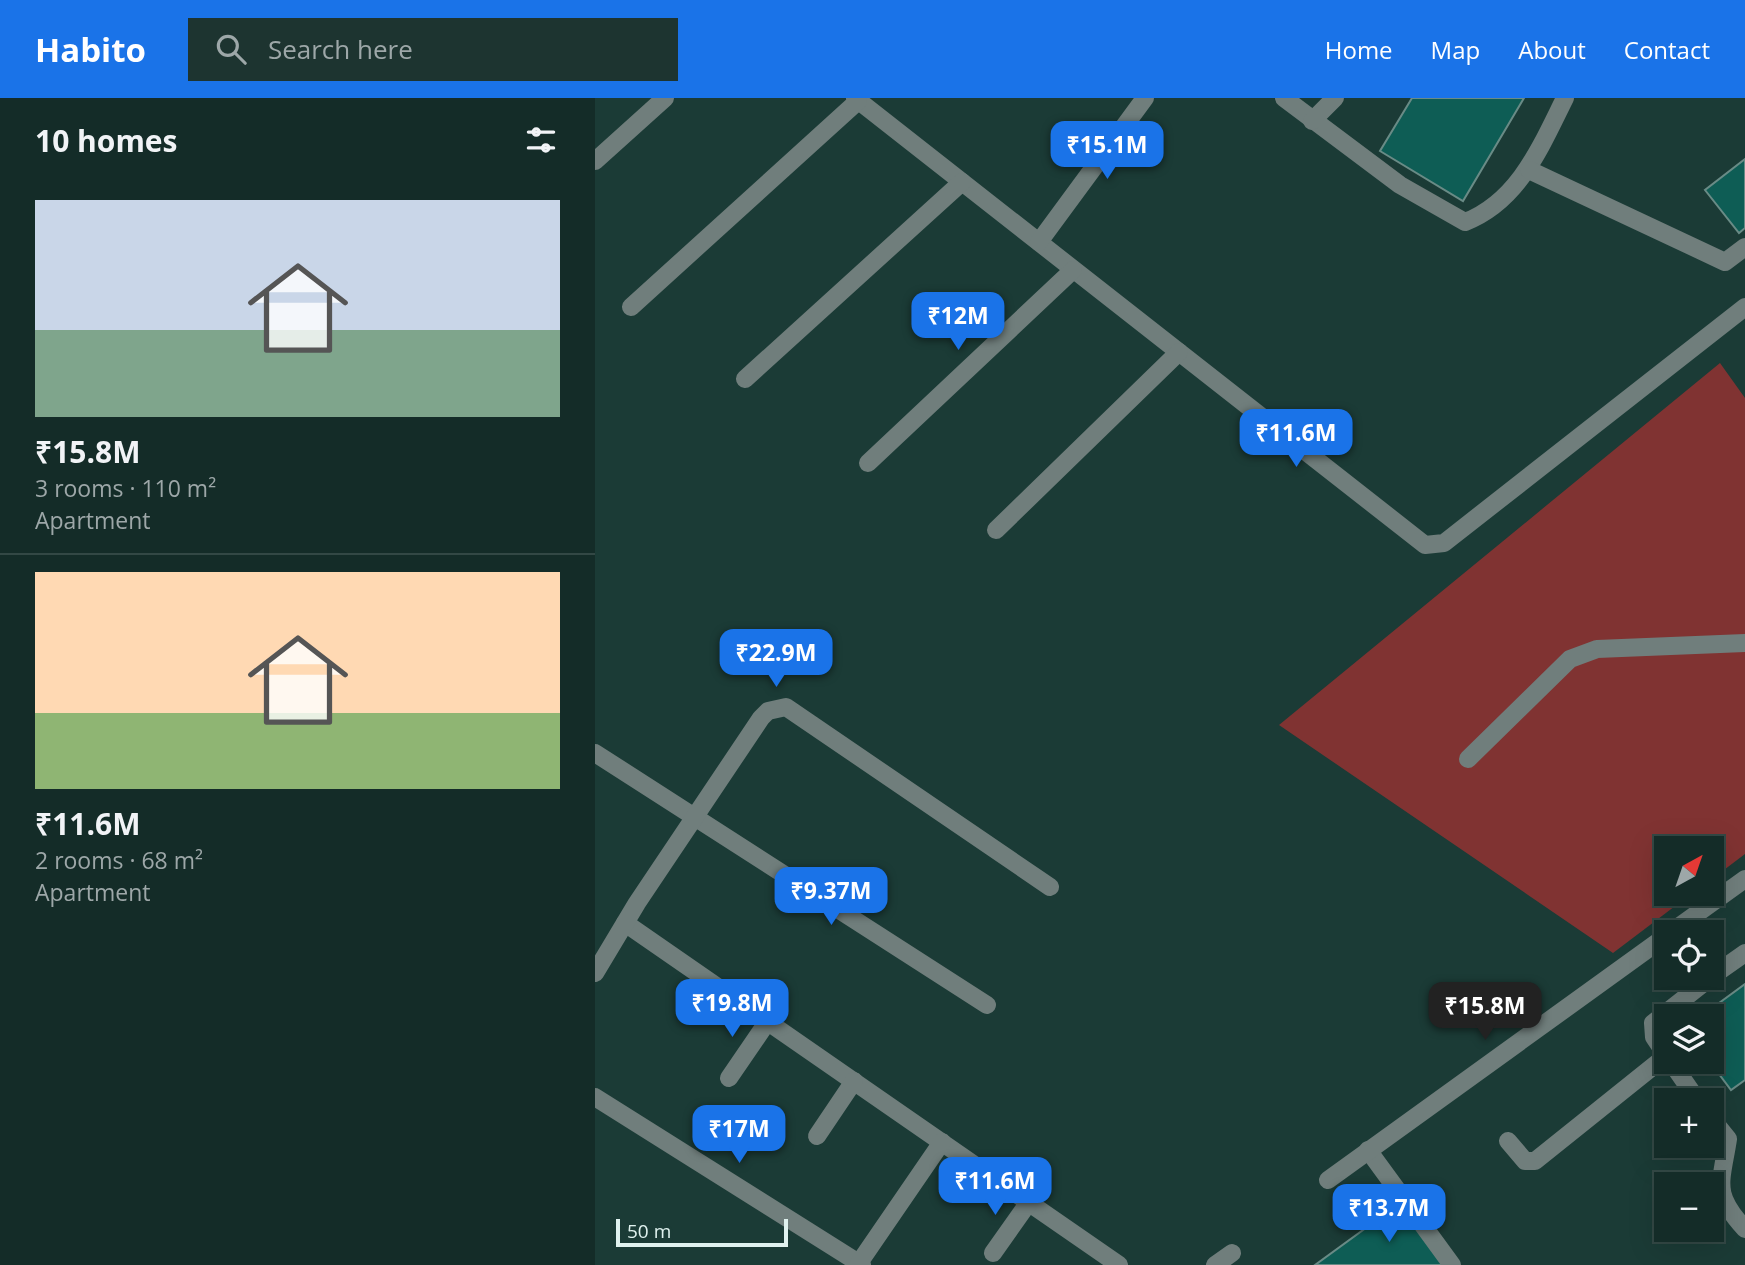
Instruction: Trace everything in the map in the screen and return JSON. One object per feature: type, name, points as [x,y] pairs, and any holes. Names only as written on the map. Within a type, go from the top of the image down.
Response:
[{"type":"street","points":[[595,161],[665,98]]},
{"type":"street","points":[[1039,242],[1145,98]]},
{"type":"street","points":[[1283,98],[1401,185],[1465,222],[1494,204],[1529,170],[1565,98]]},
{"type":"street","points":[[1312,121],[1335,98]]},
{"type":"street","points":[[631,307],[857,99],[1425,545],[1434,547],[1444,543],[1745,307]]},
{"type":"street","points":[[1529,170],[1725,262],[1745,247]]},
{"type":"street","points":[[745,379],[962,182]]},
{"type":"street","points":[[868,463],[1073,270]]},
{"type":"street","points":[[996,530],[1179,352]]},
{"type":"street","points":[[1468,759],[1570,659],[1597,649],[1745,643]]},
{"type":"street","points":[[595,972],[761,718],[768,711],[786,707],[1050,887]]},
{"type":"street","points":[[595,753],[987,1005]]},
{"type":"street","points":[[1688,920],[1745,879]]},
{"type":"street","points":[[625,923],[1119,1265]]},
{"type":"street","points":[[1328,1180],[1654,944]]},
{"type":"street","points":[[1724,968],[1745,953]]},
{"type":"street","points":[[1677,1004],[1696,990]]},
{"type":"street","points":[[729,1078],[768,1021]]},
{"type":"street","points":[[1508,1141],[1525,1161],[1535,1161],[1654,1066]]},
{"type":"street","points":[[817,1136],[854,1081]]},
{"type":"street","points":[[595,1097],[860,1264],[942,1142]]},
{"type":"street","points":[[1724,1134],[1728,1139],[1720,1189],[1722,1200],[1745,1229]]},
{"type":"street","points":[[1368,1150],[1452,1265]]},
{"type":"street","points":[[993,1254],[1029,1202]]},
{"type":"street","points":[[1215,1265],[1232,1253]]},
{"type":"shaded area","points":[[1720,363],[1745,398],[1745,854],[1724,870],[1724,836],[1654,836],[1654,906],[1675,906],[1613,953],[1279,725]]},
{"type":"building","points":[[1412,98],[1524,98],[1463,201],[1380,151]]},
{"type":"building","points":[[1745,159],[1745,228],[1739,233],[1705,190]]},
{"type":"building","points":[[1745,984],[1745,1080],[1731,1090],[1719,1074],[1724,1074],[1724,1004],[1718,1004]]},
{"type":"building","points":[[1403,1201],[1450,1265],[1315,1265]]}]
